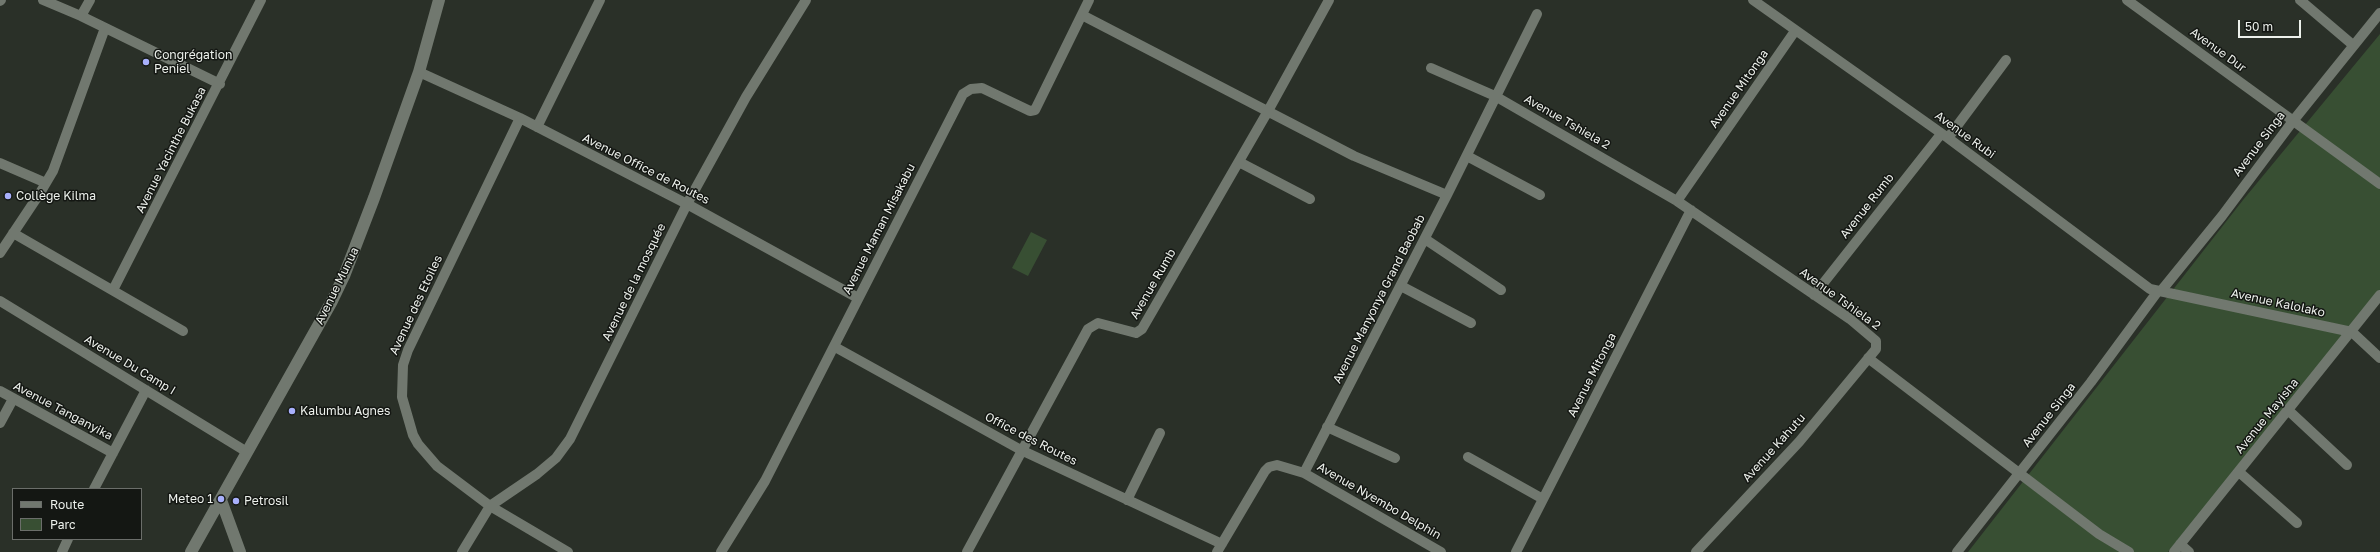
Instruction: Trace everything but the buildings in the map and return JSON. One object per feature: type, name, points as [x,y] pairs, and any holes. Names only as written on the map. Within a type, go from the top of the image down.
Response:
[{"type":"main road","name":"Avenue Munua","points":[[191,552],[344,276],[374,198],[418,72],[439,0]]},
{"type":"main road","points":[[221,500],[240,552]]},
{"type":"street","points":[[43,0],[82,16],[220,84]]},
{"type":"street","points":[[82,16],[90,0]]},
{"type":"street","name":"Avenue Yacinthe Bukasa","points":[[112,290],[220,84],[261,0]]},
{"type":"street","points":[[537,128],[600,0]]},
{"type":"street","name":"Avenue de la mosquée","points":[[462,552],[490,506],[537,474],[556,458],[570,439],[687,204],[746,97],[806,0]]},
{"type":"street","name":"Avenue Maman Misakabu","points":[[721,552],[766,481],[963,94],[971,89],[982,88],[1030,111],[1035,110],[1089,0]]},
{"type":"street","name":"Avenue Rumb","points":[[967,552],[1021,450],[1091,326],[1094,323],[1103,323],[1136,333],[1142,328],[1239,162],[1329,0]]},
{"type":"street","name":"Avenue Rubi","points":[[1753,0],[1944,136],[2143,284],[2159,291]]},
{"type":"street","name":"Avenue Dur","points":[[2127,0],[2380,184]]},
{"type":"street","points":[[2300,0],[2353,44]]},
{"type":"street","name":"Avenue Singa","points":[[1957,552],[2020,474],[2159,291],[2222,216],[2293,121],[2353,44],[2380,13]]},
{"type":"street","name":"Avenue Manyonya Grand Baobab","points":[[1304,473],[1425,239],[1537,14]]},
{"type":"street","points":[[1082,15],[1354,156],[1447,195]]},
{"type":"street","points":[[0,254],[46,183],[59,157],[69,121],[105,28]]},
{"type":"street","name":"Avenue Mitonga","points":[[1677,201],[1795,31]]},
{"type":"street","points":[[1944,136],[2006,60]]},
{"type":"street","name":"Avenue Tshiela 2","points":[[1431,68],[1495,96],[1677,201],[1814,295],[1875,339],[1876,346],[1868,358]]},
{"type":"street","name":"Avenue Office de Routes","points":[[418,72],[520,118],[687,204],[858,298]]},
{"type":"street","name":"Avenue des Etoiles","points":[[520,118],[408,350],[403,365],[401,381],[402,397],[408,422],[418,444],[437,466],[490,506],[568,552]]},
{"type":"street","name":"Avenue Rumb","points":[[1814,295],[1944,136]]},
{"type":"street","points":[[1466,156],[1540,195]]},
{"type":"street","points":[[1239,162],[1310,199]]},
{"type":"street","points":[[0,163],[46,183]]},
{"type":"street","name":"Avenue Mitonga","points":[[1516,552],[1690,210]]},
{"type":"street","points":[[13,233],[184,332]]},
{"type":"street","points":[[1425,239],[1501,290]]},
{"type":"street","points":[[1401,286],[1471,323]]},
{"type":"street","name":"Avenue Kalolako","points":[[2159,291],[2352,332]]},
{"type":"street","name":"Avenue Mayisha","points":[[2177,548],[2352,332],[2380,295]]},
{"type":"street","name":"Avenue Du Camp I","points":[[0,301],[247,452]]},
{"type":"street","points":[[2352,332],[2380,358]]},
{"type":"street","name":"Office des Routes","points":[[835,347],[1021,450],[1127,500],[1219,548]]},
{"type":"street","points":[[1868,358],[2099,534],[2129,552]]},
{"type":"street","name":"Avenue Kahutu","points":[[1696,552],[1799,442],[1868,358]]},
{"type":"street","points":[[95,488],[146,390]]},
{"type":"street","name":"Avenue Tanganyika","points":[[0,391],[113,453]]},
{"type":"street","points":[[0,423],[13,399]]},
{"type":"street","points":[[2288,410],[2347,465]]},
{"type":"street","points":[[1327,427],[1395,458]]},
{"type":"street","points":[[1127,500],[1160,433]]},
{"type":"street","points":[[1468,457],[1543,499]]},
{"type":"street","points":[[1219,548],[1269,466],[1277,465],[1304,473]]},
{"type":"street","points":[[2238,472],[2297,523]]},
{"type":"street","name":"Avenue Nyembo Delphin","points":[[1304,473],[1441,552]]},
{"type":"street","points":[[62,552],[68,540]]},
{"type":"street","points":[[2177,548],[2188,552]]},
{"type":"green space","points":[[2380,34],[2380,293],[2168,552],[1968,552],[2243,200]]},
{"type":"green space","points":[[1031,232],[1047,240],[1028,276],[1012,268]]},
{"type":"place","name":"Congrégation Peniel","points":[[146,62]]},
{"type":"place","name":"Collège Kilma","points":[[8,196]]},
{"type":"place","name":"Kalumbu Agnes","points":[[292,411]]},
{"type":"place","name":"Meteo 1","points":[[221,499]]},
{"type":"place","name":"Petrosil","points":[[236,501]]}]
